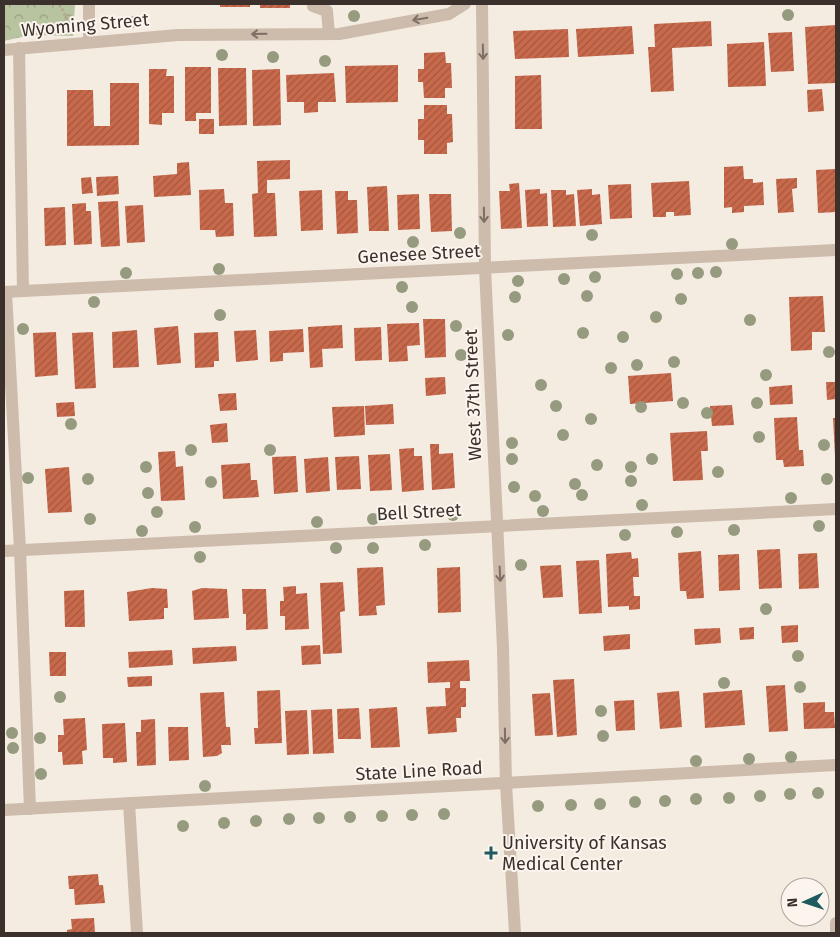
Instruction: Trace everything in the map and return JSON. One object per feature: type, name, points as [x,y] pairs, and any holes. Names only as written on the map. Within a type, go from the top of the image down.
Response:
[{"type":"street","points":[[83,43],[89,4]]},
{"type":"street","points":[[313,4],[313,6],[327,11],[329,34]]},
{"type":"street","name":"Wyoming Street","points":[[4,50],[178,35],[329,34],[449,14],[465,4]]},
{"type":"street","name":"West 37th Street","points":[[482,4],[485,268],[495,526],[498,545],[503,648],[506,784],[515,933]]},
{"type":"street","points":[[19,48],[23,292]]},
{"type":"street","name":"Genesee Street","points":[[5,292],[836,250]]},
{"type":"street","points":[[5,292],[20,550],[30,809]]},
{"type":"street","name":"Bell Street","points":[[4,551],[836,509]]},
{"type":"street","name":"State Line Road","points":[[4,810],[836,766]]},
{"type":"street","points":[[129,803],[137,933]]},
{"type":"street","points":[[836,924],[836,933]]},
{"type":"path","points":[[60,4],[83,43]]},
{"type":"green space","points":[[4,4],[75,4],[73,36],[30,35],[4,41]]},
{"type":"building","points":[[220,4],[250,4],[250,7],[220,7]]},
{"type":"building","points":[[260,4],[290,4],[290,8],[260,8]]},
{"type":"building","points":[[711,21],[712,46],[672,48],[674,91],[651,92],[648,47],[655,47],[654,24]]},
{"type":"building","points":[[836,25],[836,83],[808,84],[805,27]]},
{"type":"building","points":[[632,26],[634,54],[578,57],[576,29]]},
{"type":"building","points":[[568,29],[569,57],[515,59],[513,31]]},
{"type":"building","points":[[792,32],[794,71],[771,72],[768,33]]},
{"type":"building","points":[[764,42],[766,86],[728,87],[727,44]]},
{"type":"building","points":[[445,52],[446,63],[451,63],[452,88],[445,88],[445,98],[424,98],[423,82],[418,82],[418,69],[424,69],[424,53]]},
{"type":"building","points":[[398,65],[398,102],[346,103],[345,66]]},
{"type":"building","points":[[185,67],[211,67],[211,113],[196,113],[196,121],[185,121]]},
{"type":"building","points":[[218,68],[246,68],[247,125],[219,126]]},
{"type":"building","points":[[149,69],[167,69],[166,76],[174,76],[174,113],[162,113],[162,125],[149,124]]},
{"type":"building","points":[[280,69],[281,125],[253,126],[252,70]]},
{"type":"building","points":[[334,73],[336,102],[318,102],[318,112],[304,113],[304,102],[287,102],[286,75]]},
{"type":"building","points":[[541,75],[542,129],[515,129],[515,76]]},
{"type":"building","points":[[110,83],[139,83],[139,145],[67,146],[67,90],[93,90],[94,126],[110,126]]},
{"type":"building","points":[[822,89],[824,111],[808,112],[807,90]]},
{"type":"building","points":[[424,105],[447,105],[447,114],[452,114],[453,142],[447,143],[447,154],[424,154],[424,140],[418,140],[418,119],[424,119]]},
{"type":"building","points":[[199,119],[214,119],[214,134],[199,134]]},
{"type":"building","points":[[290,160],[290,179],[267,180],[267,193],[275,193],[277,236],[254,237],[252,194],[258,193],[257,161]]},
{"type":"building","points":[[189,162],[191,195],[154,197],[153,176],[177,174],[177,163]]},
{"type":"building","points":[[743,166],[744,179],[753,179],[753,183],[763,182],[764,205],[744,206],[744,212],[732,213],[732,207],[724,208],[724,167]]},
{"type":"building","points":[[836,169],[836,212],[818,213],[816,170]]},
{"type":"building","points":[[118,176],[119,194],[97,196],[96,177]]},
{"type":"building","points":[[91,177],[93,193],[82,194],[81,178]]},
{"type":"building","points":[[797,178],[797,188],[792,189],[794,212],[778,213],[776,179]]},
{"type":"building","points":[[689,181],[691,215],[674,216],[674,212],[666,212],[666,217],[653,217],[651,183]]},
{"type":"building","points":[[519,183],[522,228],[501,229],[499,191],[510,191],[509,184]]},
{"type":"building","points":[[631,184],[632,218],[610,219],[608,185]]},
{"type":"building","points":[[387,186],[389,231],[369,231],[367,187]]},
{"type":"building","points":[[224,189],[225,203],[233,203],[234,236],[216,237],[215,230],[200,230],[199,190]]},
{"type":"building","points":[[540,189],[540,194],[547,193],[548,226],[527,227],[525,190]]},
{"type":"building","points":[[592,189],[592,195],[600,194],[602,224],[580,226],[577,190]]},
{"type":"building","points":[[322,190],[323,230],[301,231],[299,191]]},
{"type":"building","points":[[551,190],[566,190],[566,195],[574,194],[576,226],[553,227]]},
{"type":"building","points":[[335,191],[348,191],[348,200],[357,200],[358,233],[337,234]]},
{"type":"building","points":[[419,194],[420,229],[398,230],[397,195]]},
{"type":"building","points":[[429,194],[451,194],[452,231],[431,232]]},
{"type":"building","points":[[118,201],[120,246],[101,247],[98,202]]},
{"type":"building","points":[[86,203],[86,211],[91,211],[92,244],[74,245],[72,204]]},
{"type":"building","points":[[143,205],[145,242],[127,243],[125,206]]},
{"type":"building","points":[[65,207],[66,245],[45,246],[44,208]]},
{"type":"building","points":[[823,296],[825,332],[812,332],[812,350],[791,351],[789,297]]},
{"type":"building","points":[[423,319],[445,319],[446,357],[425,358]]},
{"type":"building","points":[[419,323],[420,345],[407,346],[408,361],[389,362],[387,324]]},
{"type":"building","points":[[342,325],[343,348],[322,349],[323,367],[310,368],[308,327]]},
{"type":"building","points":[[178,326],[181,363],[157,365],[154,328]]},
{"type":"building","points":[[381,327],[382,360],[355,361],[354,328]]},
{"type":"building","points":[[303,329],[304,352],[283,353],[283,361],[270,362],[269,331]]},
{"type":"building","points":[[137,330],[139,367],[113,368],[112,332]]},
{"type":"building","points":[[256,330],[258,360],[236,362],[234,331]]},
{"type":"building","points":[[56,332],[58,375],[35,377],[33,333]]},
{"type":"building","points":[[93,332],[96,388],[75,389],[72,333]]},
{"type":"building","points":[[218,332],[219,361],[214,361],[214,367],[195,368],[194,333]]},
{"type":"building","points":[[671,373],[673,401],[630,404],[628,376]]},
{"type":"building","points":[[445,377],[446,394],[426,396],[425,378]]},
{"type":"building","points":[[826,382],[836,382],[836,399],[827,400]]},
{"type":"building","points":[[792,385],[793,404],[770,405],[769,387]]},
{"type":"building","points":[[236,393],[237,410],[220,411],[218,394]]},
{"type":"building","points":[[74,402],[75,416],[57,417],[56,403]]},
{"type":"building","points":[[393,404],[394,424],[366,425],[365,406]]},
{"type":"building","points":[[732,405],[734,425],[712,426],[710,406]]},
{"type":"building","points":[[364,406],[365,435],[334,437],[332,407]]},
{"type":"building","points":[[797,417],[799,450],[803,450],[804,466],[784,467],[783,460],[776,460],[774,418]]},
{"type":"building","points":[[833,418],[836,418],[836,456],[835,456]]},
{"type":"building","points":[[227,423],[228,442],[212,443],[210,425]]},
{"type":"building","points":[[707,431],[708,451],[701,451],[703,480],[673,481],[670,433]]},
{"type":"building","points":[[430,444],[439,444],[439,454],[453,453],[455,488],[432,490]]},
{"type":"building","points":[[414,448],[414,456],[422,456],[424,490],[402,492],[399,449]]},
{"type":"building","points":[[175,451],[176,467],[183,466],[185,500],[161,501],[158,452]]},
{"type":"building","points":[[390,454],[392,490],[370,491],[368,455]]},
{"type":"building","points":[[296,456],[298,492],[274,494],[272,457]]},
{"type":"building","points":[[359,456],[361,489],[337,490],[335,457]]},
{"type":"building","points":[[328,457],[330,491],[306,493],[304,459]]},
{"type":"building","points":[[250,463],[251,480],[257,480],[259,497],[223,499],[221,465]]},
{"type":"building","points":[[69,467],[72,512],[48,513],[45,469]]},
{"type":"building","points":[[780,549],[782,588],[759,589],[757,550]]},
{"type":"building","points":[[701,551],[704,598],[687,599],[686,591],[680,591],[678,553]]},
{"type":"building","points":[[631,552],[632,559],[638,558],[639,577],[633,577],[634,596],[640,596],[640,609],[629,610],[629,606],[608,607],[606,554]]},
{"type":"building","points":[[817,553],[819,588],[799,589],[798,554]]},
{"type":"building","points":[[739,554],[740,590],[719,591],[718,555]]},
{"type":"building","points":[[599,560],[602,613],[579,614],[576,561]]},
{"type":"building","points":[[561,565],[563,597],[543,598],[540,566]]},
{"type":"building","points":[[383,567],[385,605],[376,606],[377,615],[359,616],[357,568]]},
{"type":"building","points":[[460,567],[461,612],[438,613],[437,568]]},
{"type":"building","points":[[343,582],[345,611],[340,612],[342,653],[323,654],[320,583]]},
{"type":"building","points":[[296,586],[296,594],[307,593],[309,629],[285,630],[285,616],[280,616],[280,601],[284,601],[283,587]]},
{"type":"building","points":[[152,588],[167,589],[168,608],[164,608],[164,619],[129,621],[127,592]]},
{"type":"building","points":[[202,588],[227,589],[229,618],[194,620],[192,591]]},
{"type":"building","points":[[242,589],[266,589],[268,629],[246,630],[246,614],[243,614]]},
{"type":"building","points":[[84,590],[85,627],[65,627],[64,591]]},
{"type":"building","points":[[798,625],[798,642],[782,643],[781,626]]},
{"type":"building","points":[[754,627],[754,639],[740,640],[739,628]]},
{"type":"building","points":[[720,628],[721,643],[695,645],[694,629]]},
{"type":"building","points":[[630,634],[630,649],[604,651],[603,636]]},
{"type":"building","points":[[320,645],[321,664],[302,665],[301,646]]},
{"type":"building","points":[[236,646],[237,661],[193,664],[192,648]]},
{"type":"building","points":[[172,650],[173,665],[129,668],[128,652]]},
{"type":"building","points":[[49,652],[66,652],[66,676],[50,676]]},
{"type":"building","points":[[469,660],[470,681],[460,681],[460,688],[466,688],[466,707],[461,707],[461,718],[456,718],[457,732],[428,734],[426,707],[446,706],[445,688],[450,688],[450,682],[428,683],[427,662]]},
{"type":"building","points":[[152,676],[152,686],[128,687],[127,677]]},
{"type":"building","points":[[574,679],[577,735],[557,737],[553,680]]},
{"type":"building","points":[[785,685],[788,731],[769,732],[766,686]]},
{"type":"building","points":[[280,690],[282,743],[255,744],[254,728],[258,728],[257,691]]},
{"type":"building","points":[[742,690],[745,725],[705,728],[703,693]]},
{"type":"building","points":[[679,691],[682,727],[660,729],[657,693]]},
{"type":"building","points":[[224,692],[226,727],[230,727],[231,745],[221,745],[222,753],[217,756],[203,757],[200,693]]},
{"type":"building","points":[[550,693],[553,735],[535,736],[532,694]]},
{"type":"building","points":[[634,700],[635,730],[616,731],[614,701]]},
{"type":"building","points":[[825,702],[825,712],[834,712],[835,728],[804,729],[803,703]]},
{"type":"building","points":[[397,707],[400,747],[371,748],[369,709]]},
{"type":"building","points":[[359,708],[361,739],[338,739],[337,709]]},
{"type":"building","points":[[332,709],[334,753],[313,754],[311,710]]},
{"type":"building","points":[[307,710],[309,754],[287,755],[285,711]]},
{"type":"building","points":[[85,718],[87,750],[82,751],[83,764],[63,765],[62,752],[58,752],[58,735],[64,735],[63,719]]},
{"type":"building","points":[[155,719],[156,765],[137,766],[136,732],[141,732],[141,720]]},
{"type":"building","points":[[125,723],[127,762],[113,763],[113,758],[103,758],[102,724]]},
{"type":"building","points":[[168,727],[188,727],[189,760],[169,761]]},
{"type":"building","points":[[98,874],[99,885],[103,885],[105,903],[75,905],[74,889],[69,889],[68,876]]},
{"type":"building","points":[[94,918],[95,933],[67,933],[67,930],[72,929],[71,919]]},
{"type":"place","name":"University of Kansas Medical Center","points":[[491,853]]}]
